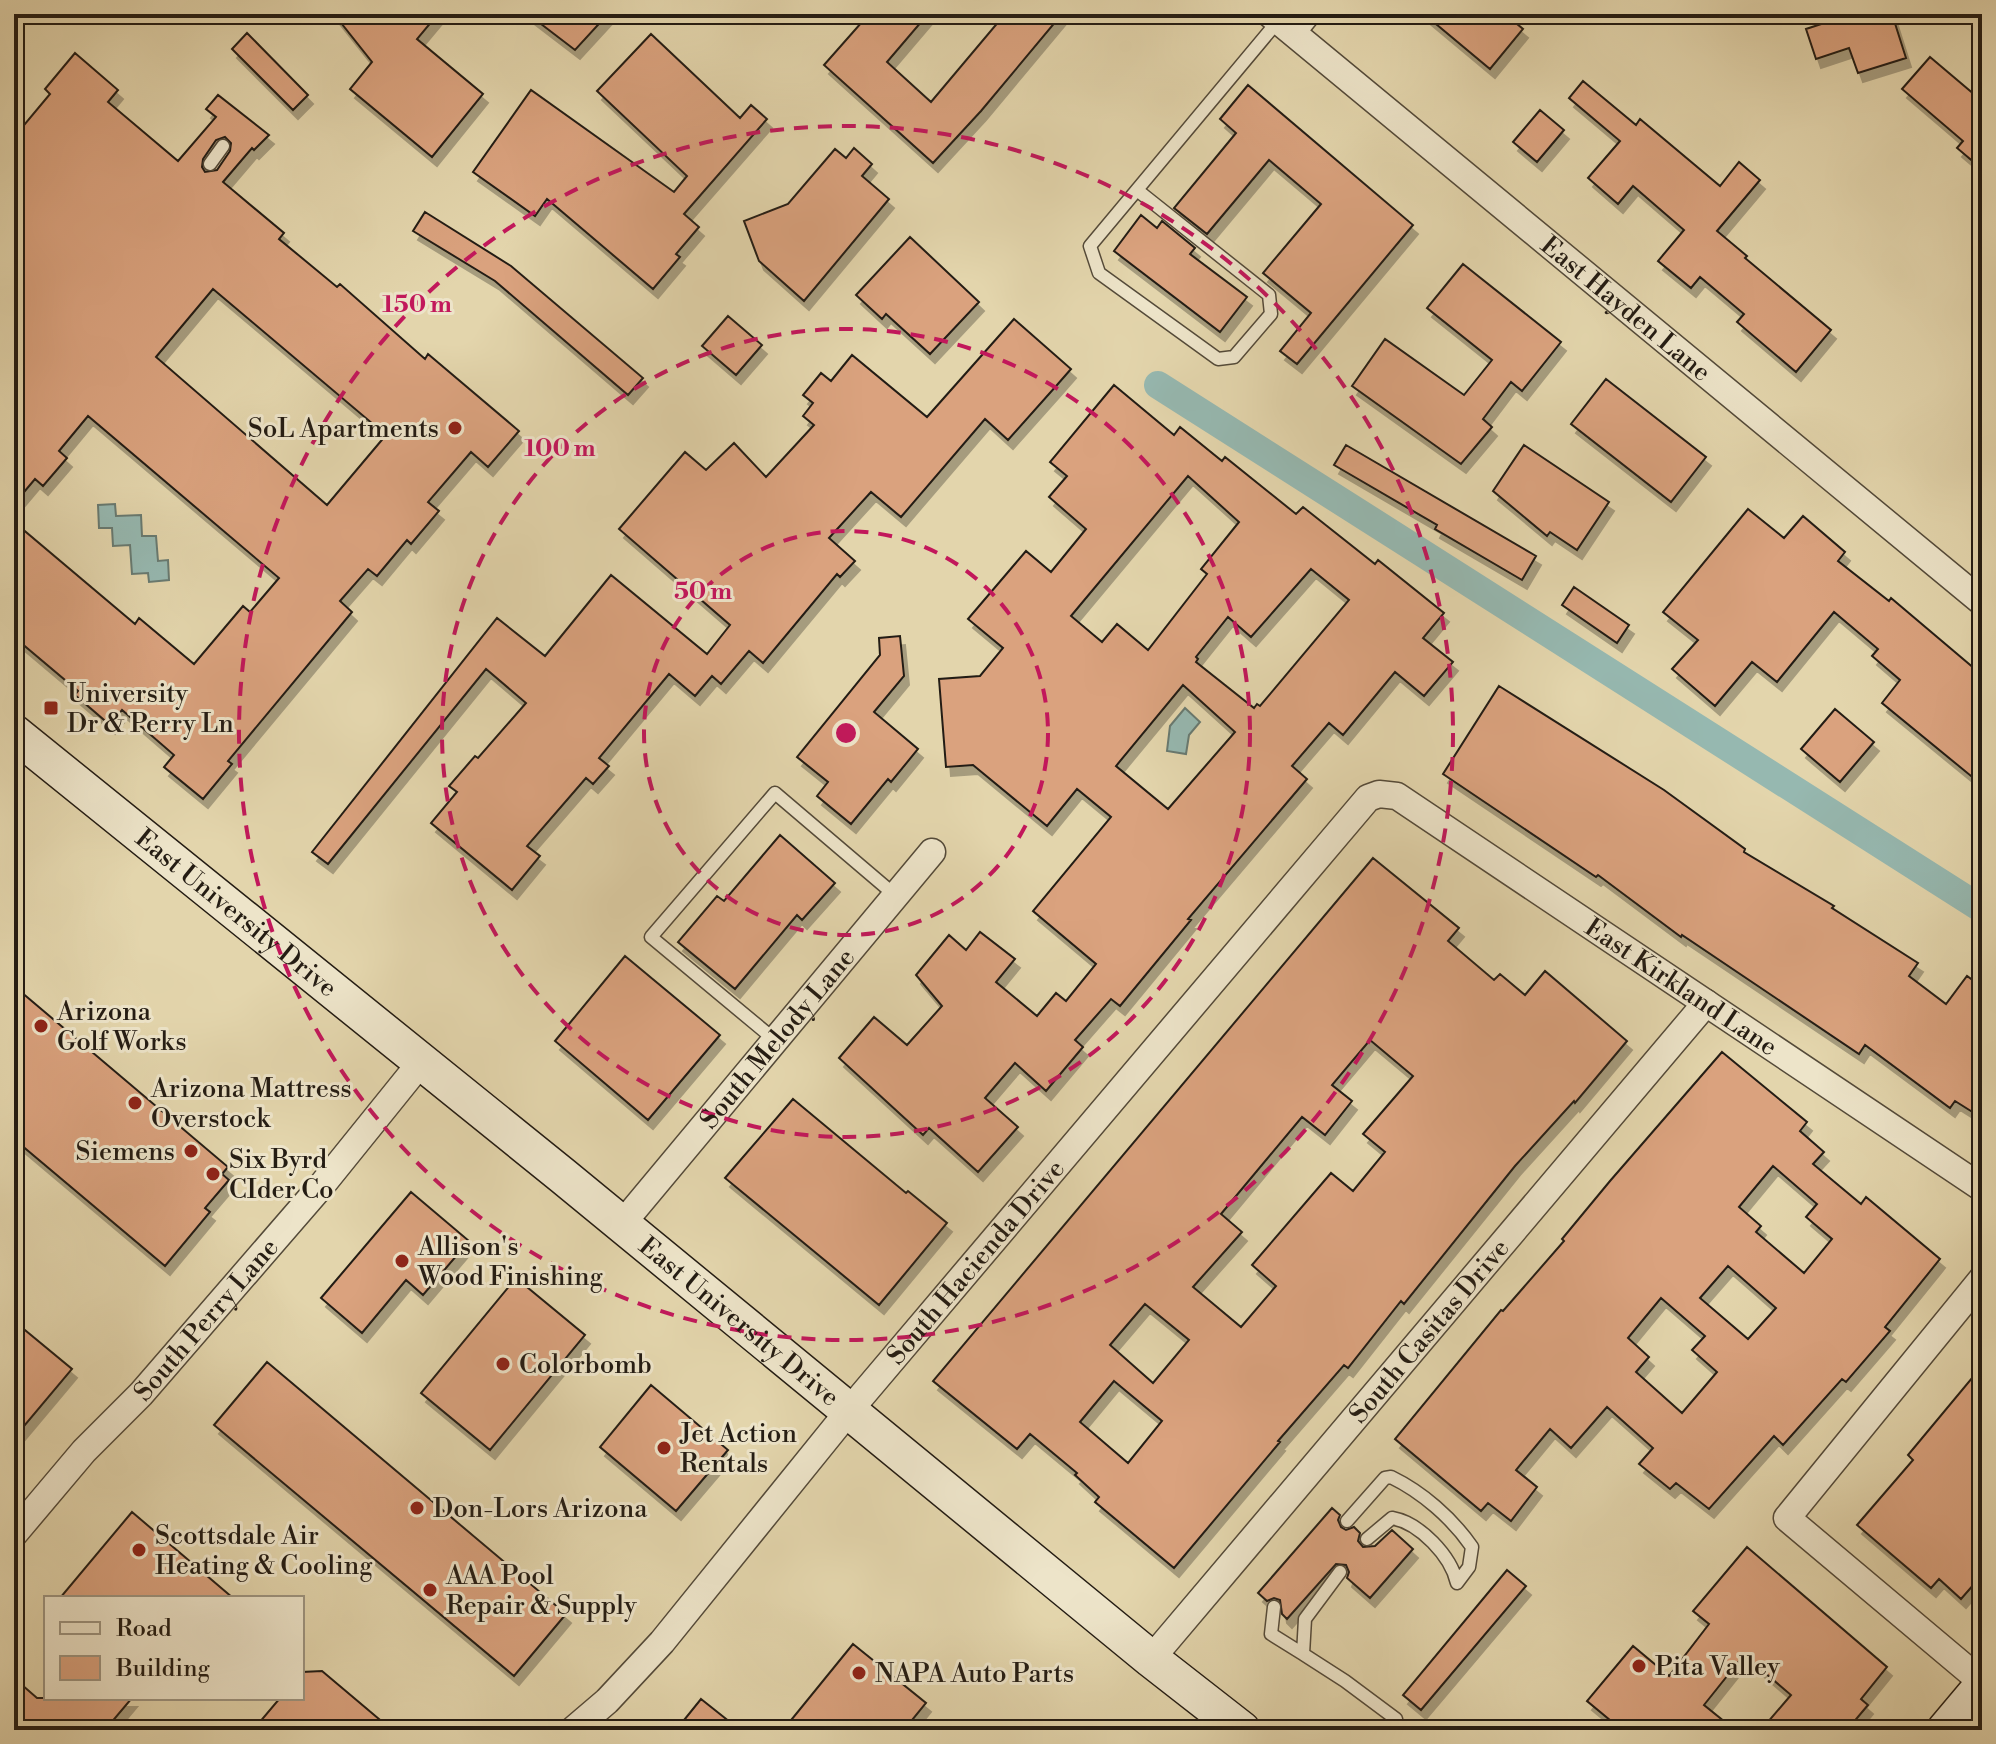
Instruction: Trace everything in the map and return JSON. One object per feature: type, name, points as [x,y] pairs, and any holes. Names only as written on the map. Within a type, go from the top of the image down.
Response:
[{"type":"main road","name":"East University Drive","points":[[14,733],[422,1061],[848,1412],[1242,1730]]},
{"type":"main road","points":[[1945,1730],[1982,1684]]},
{"type":"street","name":"East Hayden Lane","points":[[1282,24],[1982,602]]},
{"type":"street","name":"East Kirkland Lane","points":[[1379,794],[1397,796],[1982,1188]]},
{"type":"street","name":"South Hacienda Drive","points":[[573,1730],[607,1701],[662,1642],[848,1412],[1368,798],[1379,794]]},
{"type":"street","name":"South Melody Lane","points":[[622,1224],[932,852]]},
{"type":"street","name":"South Casitas Drive","points":[[1151,1659],[1706,1003]]},
{"type":"street","name":"South Perry Lane","points":[[14,1534],[84,1451],[141,1394],[322,1185],[422,1061]]},
{"type":"street","points":[[1982,1279],[1787,1518],[1982,1684]]},
{"type":"lane","points":[[1137,190],[1269,295],[1271,314],[1234,357],[1218,359],[1099,273],[1090,246],[1137,190],[1282,24],[1316,14]]},
{"type":"lane","points":[[210,164],[223,146]]},
{"type":"lane","points":[[775,1040],[651,937],[775,793],[896,896]]},
{"type":"lane","points":[[1347,1521],[1385,1478],[1391,1477],[1408,1485],[1459,1529],[1472,1547],[1469,1567],[1457,1583],[1454,1568],[1405,1520],[1392,1518],[1367,1539]]},
{"type":"lane","points":[[1303,1654],[1305,1619],[1340,1572]]},
{"type":"lane","points":[[1274,1607],[1271,1634],[1345,1681],[1396,1719]]},
{"type":"water","points":[[115,504],[116,516],[141,515],[142,536],[156,536],[158,561],[168,560],[169,580],[149,582],[148,573],[132,574],[130,545],[113,546],[112,528],[99,528],[98,505]]},
{"type":"water","points":[[1185,708],[1200,722],[1189,735],[1186,754],[1167,751],[1170,726]]},
{"type":"building","points":[[334,14],[438,14],[417,39],[483,94],[432,157],[350,89],[372,62]]},
{"type":"building","points":[[528,14],[608,14],[575,50]]},
{"type":"building","points":[[869,14],[928,14],[887,62],[931,102],[1005,14],[1062,14],[933,163],[824,65]]},
{"type":"building","points":[[1424,14],[1505,14],[1523,29],[1490,69]]},
{"type":"building","points":[[1852,14],[1892,14],[1906,58],[1858,73],[1849,48],[1816,59],[1806,29]]},
{"type":"building","points":[[247,33],[308,95],[293,110],[232,49]]},
{"type":"building","points":[[651,34],[740,118],[751,105],[767,119],[684,214],[699,227],[676,254],[680,257],[653,289],[547,199],[535,216],[473,172],[531,90],[674,192],[687,176],[597,91]]},
{"type":"building","name":"SoL Apartments","points":[[75,53],[118,90],[108,102],[178,161],[216,117],[206,109],[218,95],[269,135],[254,150],[252,148],[223,182],[284,233],[279,239],[337,287],[340,284],[425,359],[428,354],[519,431],[488,467],[471,452],[428,502],[439,511],[411,544],[407,540],[377,576],[368,569],[340,601],[352,612],[228,761],[232,764],[203,799],[164,767],[174,755],[122,710],[110,725],[75,695],[78,691],[14,637],[14,522],[135,624],[139,618],[194,664],[243,606],[250,612],[279,578],[88,416],[59,451],[67,458],[43,486],[35,479],[14,504],[14,137],[50,94],[45,89]],"holes":[[[225,137],[231,143],[230,151],[217,170],[205,172],[203,159],[216,140]],[[213,289],[386,435],[327,505],[156,357]]]},
{"type":"building","points":[[1930,57],[1982,101],[1982,169],[1957,148],[1963,141],[1902,89]]},
{"type":"building","points":[[1583,81],[1636,125],[1640,119],[1720,186],[1739,162],[1760,180],[1717,231],[1831,330],[1796,372],[1737,322],[1744,314],[1700,277],[1691,288],[1658,261],[1684,230],[1633,186],[1618,204],[1588,178],[1620,141],[1569,98]]},
{"type":"building","points":[[1248,85],[1413,225],[1297,364],[1280,351],[1311,313],[1263,273],[1321,204],[1269,160],[1207,234],[1174,208],[1236,133],[1220,119]]},
{"type":"building","points":[[1540,110],[1564,130],[1537,162],[1513,142]]},
{"type":"building","points":[[854,148],[872,164],[862,176],[889,199],[804,301],[759,261],[744,221],[788,204],[835,149],[846,158]]},
{"type":"building","points":[[425,212],[511,266],[643,378],[628,395],[495,281],[413,231]]},
{"type":"building","points":[[1141,215],[1157,228],[1162,221],[1195,248],[1190,254],[1247,297],[1220,332],[1114,251]]},
{"type":"building","points":[[910,237],[979,302],[930,354],[886,314],[882,319],[856,295]]},
{"type":"building","points":[[1463,264],[1561,342],[1522,391],[1511,382],[1483,419],[1492,427],[1461,464],[1352,386],[1385,339],[1464,395],[1492,360],[1427,308]]},
{"type":"building","points":[[728,316],[762,345],[736,375],[702,346]]},
{"type":"building","points":[[1014,319],[1071,369],[1057,385],[1008,440],[985,419],[901,517],[871,492],[829,538],[855,561],[840,577],[837,574],[763,663],[749,651],[721,684],[712,676],[695,696],[669,674],[599,758],[609,766],[593,784],[586,778],[527,846],[540,856],[512,890],[431,823],[457,792],[449,786],[526,703],[486,669],[328,864],[312,852],[497,618],[545,656],[611,575],[707,654],[730,625],[619,529],[685,452],[706,470],[734,443],[766,477],[814,425],[803,416],[813,403],[803,395],[821,373],[831,381],[852,355],[927,417]]},
{"type":"building","points":[[1606,379],[1706,457],[1671,502],[1571,424]]},
{"type":"building","points":[[1114,385],[1174,435],[1180,427],[1222,461],[1225,457],[1296,514],[1303,507],[1375,564],[1378,560],[1444,613],[1423,638],[1453,662],[1424,696],[1395,672],[1343,735],[1329,723],[1292,766],[1307,779],[1188,919],[1191,920],[1120,1006],[1111,999],[1075,1040],[1083,1047],[1046,1091],[1015,1063],[985,1098],[1018,1127],[978,1172],[929,1128],[923,1135],[839,1058],[874,1017],[907,1045],[942,1006],[916,975],[949,935],[966,950],[980,932],[1015,959],[996,982],[1037,1016],[1056,993],[1066,1001],[1096,964],[1033,911],[1111,817],[1077,789],[1047,826],[973,765],[946,767],[939,679],[980,676],[1003,648],[968,619],[1026,551],[1051,572],[1086,529],[1049,497],[1067,476],[1050,462]],"holes":[[[1188,476],[1239,522],[1201,569],[1207,574],[1148,650],[1117,624],[1102,642],[1071,616]],[[1311,569],[1349,600],[1260,706],[1257,704],[1254,708],[1196,662],[1196,657],[1228,617],[1251,637]],[[1183,685],[1235,732],[1168,809],[1116,766]]]},
{"type":"building","points":[[1346,445],[1536,556],[1522,580],[1435,529],[1437,525],[1334,465]]},
{"type":"building","points":[[1524,445],[1609,502],[1577,550],[1550,532],[1547,536],[1493,491]]},
{"type":"building","points":[[1748,509],[1784,538],[1803,516],[1845,552],[1838,561],[1889,601],[1891,598],[1982,675],[1982,785],[1882,703],[1900,680],[1872,656],[1878,649],[1834,612],[1777,682],[1752,662],[1715,706],[1672,669],[1698,640],[1663,612]]},
{"type":"building","points":[[1574,587],[1629,625],[1617,643],[1562,605]]},
{"type":"building","points":[[900,636],[904,676],[874,712],[918,749],[851,824],[817,796],[828,782],[797,757],[880,655],[879,638]]},
{"type":"building","points":[[1499,686],[1664,790],[1745,849],[1744,852],[1834,906],[1832,908],[1918,963],[1909,976],[1946,1004],[1967,976],[1982,987],[1982,1118],[1955,1101],[1950,1108],[1865,1045],[1859,1054],[1681,937],[1598,875],[1596,877],[1443,774]]},
{"type":"building","points":[[1835,709],[1874,742],[1840,782],[1801,749]]},
{"type":"building","points":[[780,835],[835,883],[802,920],[797,915],[735,989],[678,942],[717,896],[724,901]]},
{"type":"building","points":[[1373,858],[1459,928],[1448,941],[1494,980],[1500,974],[1525,995],[1545,971],[1627,1041],[1575,1103],[1515,1166],[1404,1304],[1401,1301],[1348,1368],[1344,1365],[1278,1441],[1174,1568],[1095,1502],[1099,1497],[1075,1475],[1077,1473],[1030,1434],[1017,1449],[933,1381]],"holes":[[[1370,1040],[1413,1076],[1363,1134],[1385,1152],[1353,1191],[1331,1173],[1252,1265],[1276,1286],[1241,1327],[1193,1287],[1242,1232],[1221,1214],[1302,1117],[1325,1135],[1352,1101],[1332,1085]],[[1145,1304],[1189,1340],[1153,1383],[1110,1345]],[[1114,1381],[1162,1421],[1128,1463],[1080,1422]]]},
{"type":"building","points":[[625,956],[720,1035],[648,1120],[555,1041]]},
{"type":"building","points":[[14,986],[228,1167],[222,1174],[229,1180],[205,1208],[210,1212],[165,1266],[14,1139]]},
{"type":"building","points":[[1722,1052],[1807,1122],[1800,1131],[1824,1152],[1813,1164],[1861,1204],[1866,1197],[1940,1259],[1885,1327],[1890,1331],[1846,1382],[1842,1379],[1783,1445],[1774,1436],[1709,1509],[1676,1483],[1670,1489],[1639,1464],[1653,1448],[1607,1407],[1571,1448],[1550,1429],[1516,1470],[1537,1487],[1511,1521],[1488,1503],[1481,1511],[1395,1439],[1501,1310],[1564,1241],[1562,1239]],"holes":[[[1773,1166],[1817,1204],[1806,1217],[1832,1239],[1804,1273],[1756,1232],[1761,1226],[1739,1207]],[[1728,1266],[1776,1308],[1748,1339],[1700,1298]],[[1661,1298],[1705,1336],[1692,1350],[1717,1372],[1682,1413],[1636,1372],[1649,1357],[1628,1338]]]},
{"type":"building","points":[[793,1099],[947,1223],[879,1305],[725,1178]]},
{"type":"building","name":"Allison's Wood Finishing","points":[[411,1192],[469,1241],[423,1295],[406,1280],[362,1333],[321,1298]]},
{"type":"building","name":"Colorbomb","points":[[516,1278],[585,1335],[490,1450],[421,1393]]},
{"type":"building","points":[[14,1321],[72,1369],[14,1438]]},
{"type":"building","points":[[267,1362],[566,1614],[514,1676],[214,1425]]},
{"type":"building","points":[[1982,1366],[1982,1575],[1961,1599],[1939,1579],[1931,1588],[1857,1525],[1913,1460],[1908,1455]]},
{"type":"building","name":"Jet Action Rentals","points":[[651,1385],[728,1450],[676,1511],[600,1447]]},
{"type":"building","points":[[1332,1508],[1340,1515],[1338,1520],[1341,1527],[1346,1530],[1354,1527],[1360,1533],[1358,1541],[1363,1547],[1375,1546],[1392,1530],[1413,1549],[1370,1598],[1347,1578],[1349,1572],[1346,1565],[1336,1564],[1287,1619],[1282,1614],[1280,1600],[1274,1598],[1267,1601],[1258,1593]]},
{"type":"building","name":"Scottsdale Air Heating & Cooling","points":[[132,1512],[231,1596],[62,1596]]},
{"type":"building","points":[[1747,1547],[1887,1667],[1861,1699],[1868,1705],[1847,1730],[1761,1730],[1791,1695],[1744,1655],[1704,1705],[1735,1730],[1622,1730],[1587,1701],[1633,1646],[1669,1676],[1709,1624],[1693,1611]]},
{"type":"building","points":[[1507,1570],[1526,1586],[1421,1710],[1403,1695]]},
{"type":"building","name":"NAPA Auto Parts","points":[[853,1644],[926,1703],[904,1730],[783,1730]]},
{"type":"building","points":[[322,1671],[392,1730],[253,1730],[278,1700],[304,1700],[304,1672]]},
{"type":"building","points":[[14,1678],[37,1698],[44,1700],[130,1700],[105,1730],[14,1730]]},
{"type":"building","points":[[701,1699],[740,1730],[676,1730]]},
{"type":"waterway","points":[[1158,385],[1982,909]]},
{"type":"place","name":"SoL Apartments","points":[[455,428]]},
{"type":"place","name":"University Dr & Perry Ln","points":[[51,708]]},
{"type":"place","name":"Arizona Golf Works","points":[[41,1026]]},
{"type":"place","name":"Arizona Mattress Overstock","points":[[135,1103]]},
{"type":"place","name":"Siemens","points":[[191,1151]]},
{"type":"place","name":"Six Byrd CIder Co","points":[[213,1174]]},
{"type":"place","name":"Allison's Wood Finishing","points":[[402,1261]]},
{"type":"place","name":"Colorbomb","points":[[503,1364]]},
{"type":"place","name":"Jet Action Rentals","points":[[664,1448]]},
{"type":"place","name":"Don-Lors Arizona","points":[[417,1508]]},
{"type":"place","name":"Scottsdale Air Heating & Cooling","points":[[139,1550]]},
{"type":"place","name":"AAA Pool Repair & Supply","points":[[430,1590]]},
{"type":"place","name":"Pita Valley","points":[[1639,1666]]},
{"type":"place","name":"NAPA Auto Parts","points":[[859,1673]]}]
